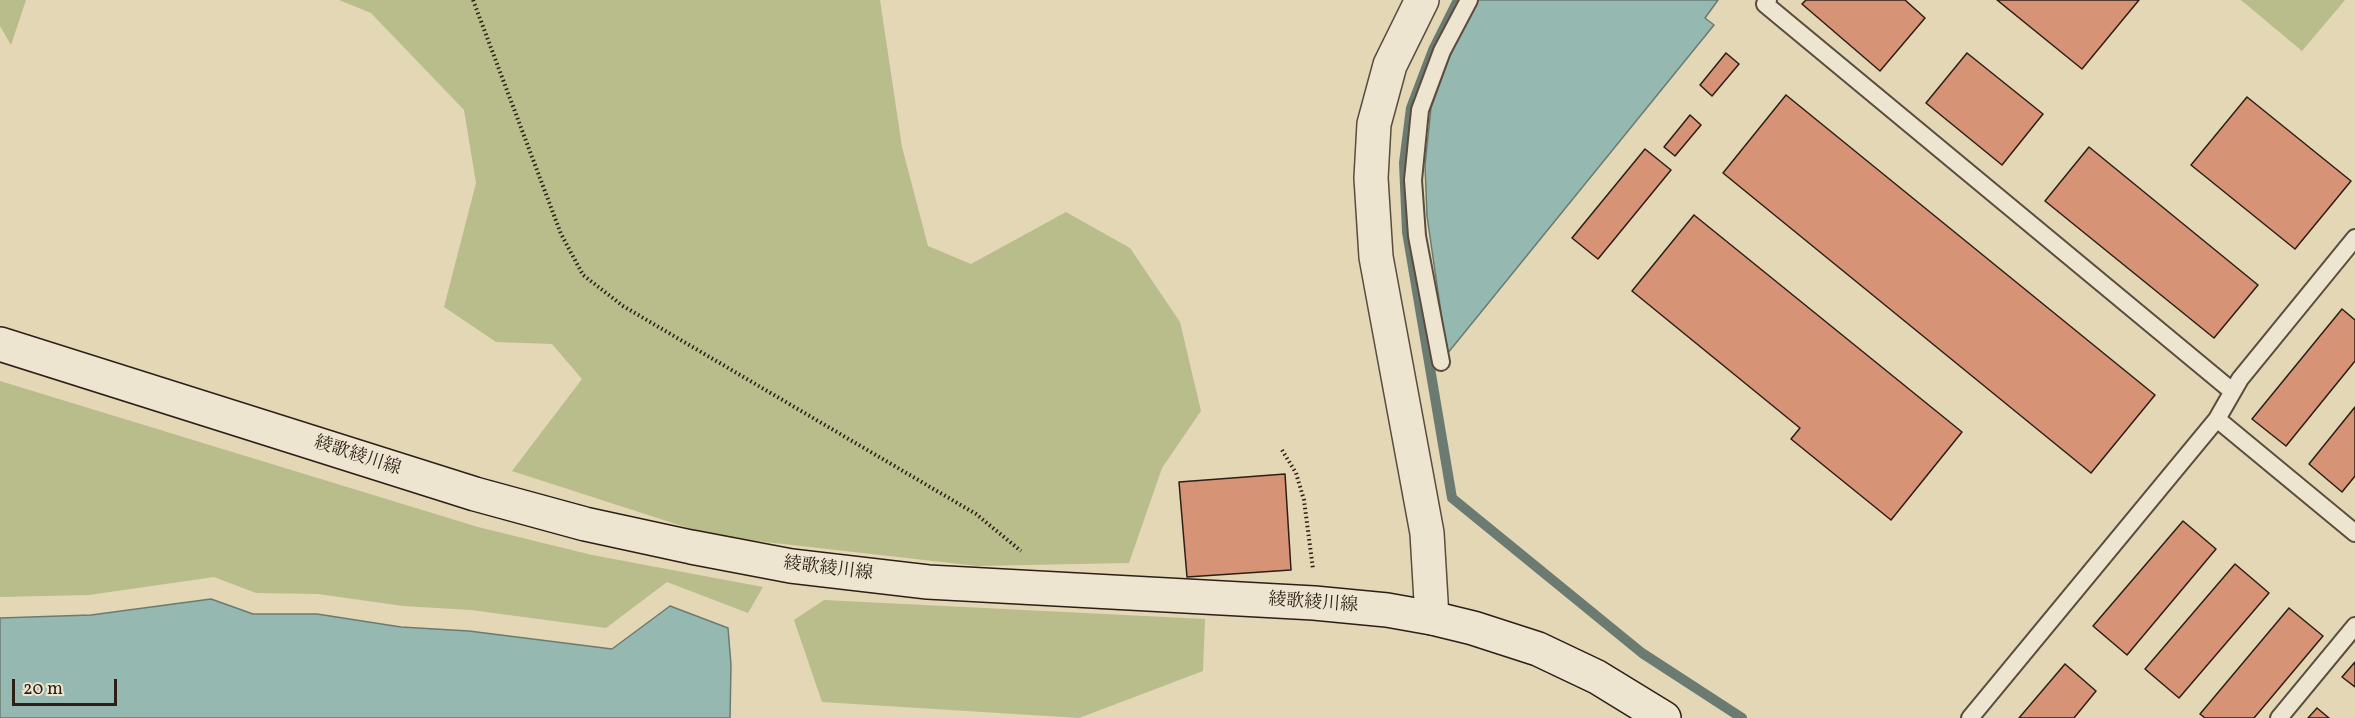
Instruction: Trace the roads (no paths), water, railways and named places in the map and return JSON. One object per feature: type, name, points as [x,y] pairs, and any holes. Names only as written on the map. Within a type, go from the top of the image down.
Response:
[{"type":"main road","points":[[1422,0],[1390,65],[1374,124],[1371,178],[1376,257],[1427,533],[1432,618]]},
{"type":"main road","name":"綾歌綾川線","points":[[0,344],[475,494],[585,524],[691,548],[790,566],[928,582],[1314,603],[1387,610],[1473,628],[1538,649],[1597,677],[1664,718]]},
{"type":"lane","points":[[1440,362],[1417,236],[1413,180],[1420,110],[1442,51],[1469,0]]},
{"type":"lane","points":[[1768,0],[1765,4],[2232,391]]},
{"type":"lane","points":[[1970,718],[2217,419],[2240,379],[2355,238]]},
{"type":"lane","points":[[2217,419],[2355,533]]},
{"type":"lane","points":[[2279,718],[2355,626]]},
{"type":"water","points":[[1477,0],[1718,0],[1705,18],[1714,25],[1447,354],[1427,216],[1425,165],[1431,108],[1449,58]]},
{"type":"water","points":[[211,599],[253,614],[317,614],[401,627],[469,631],[612,649],[670,606],[728,628],[731,665],[730,718],[0,718],[0,618],[91,615]]},
{"type":"waterway","points":[[1458,0],[1433,50],[1411,108],[1404,163],[1407,232],[1452,498],[1642,653],[1742,718]]}]
